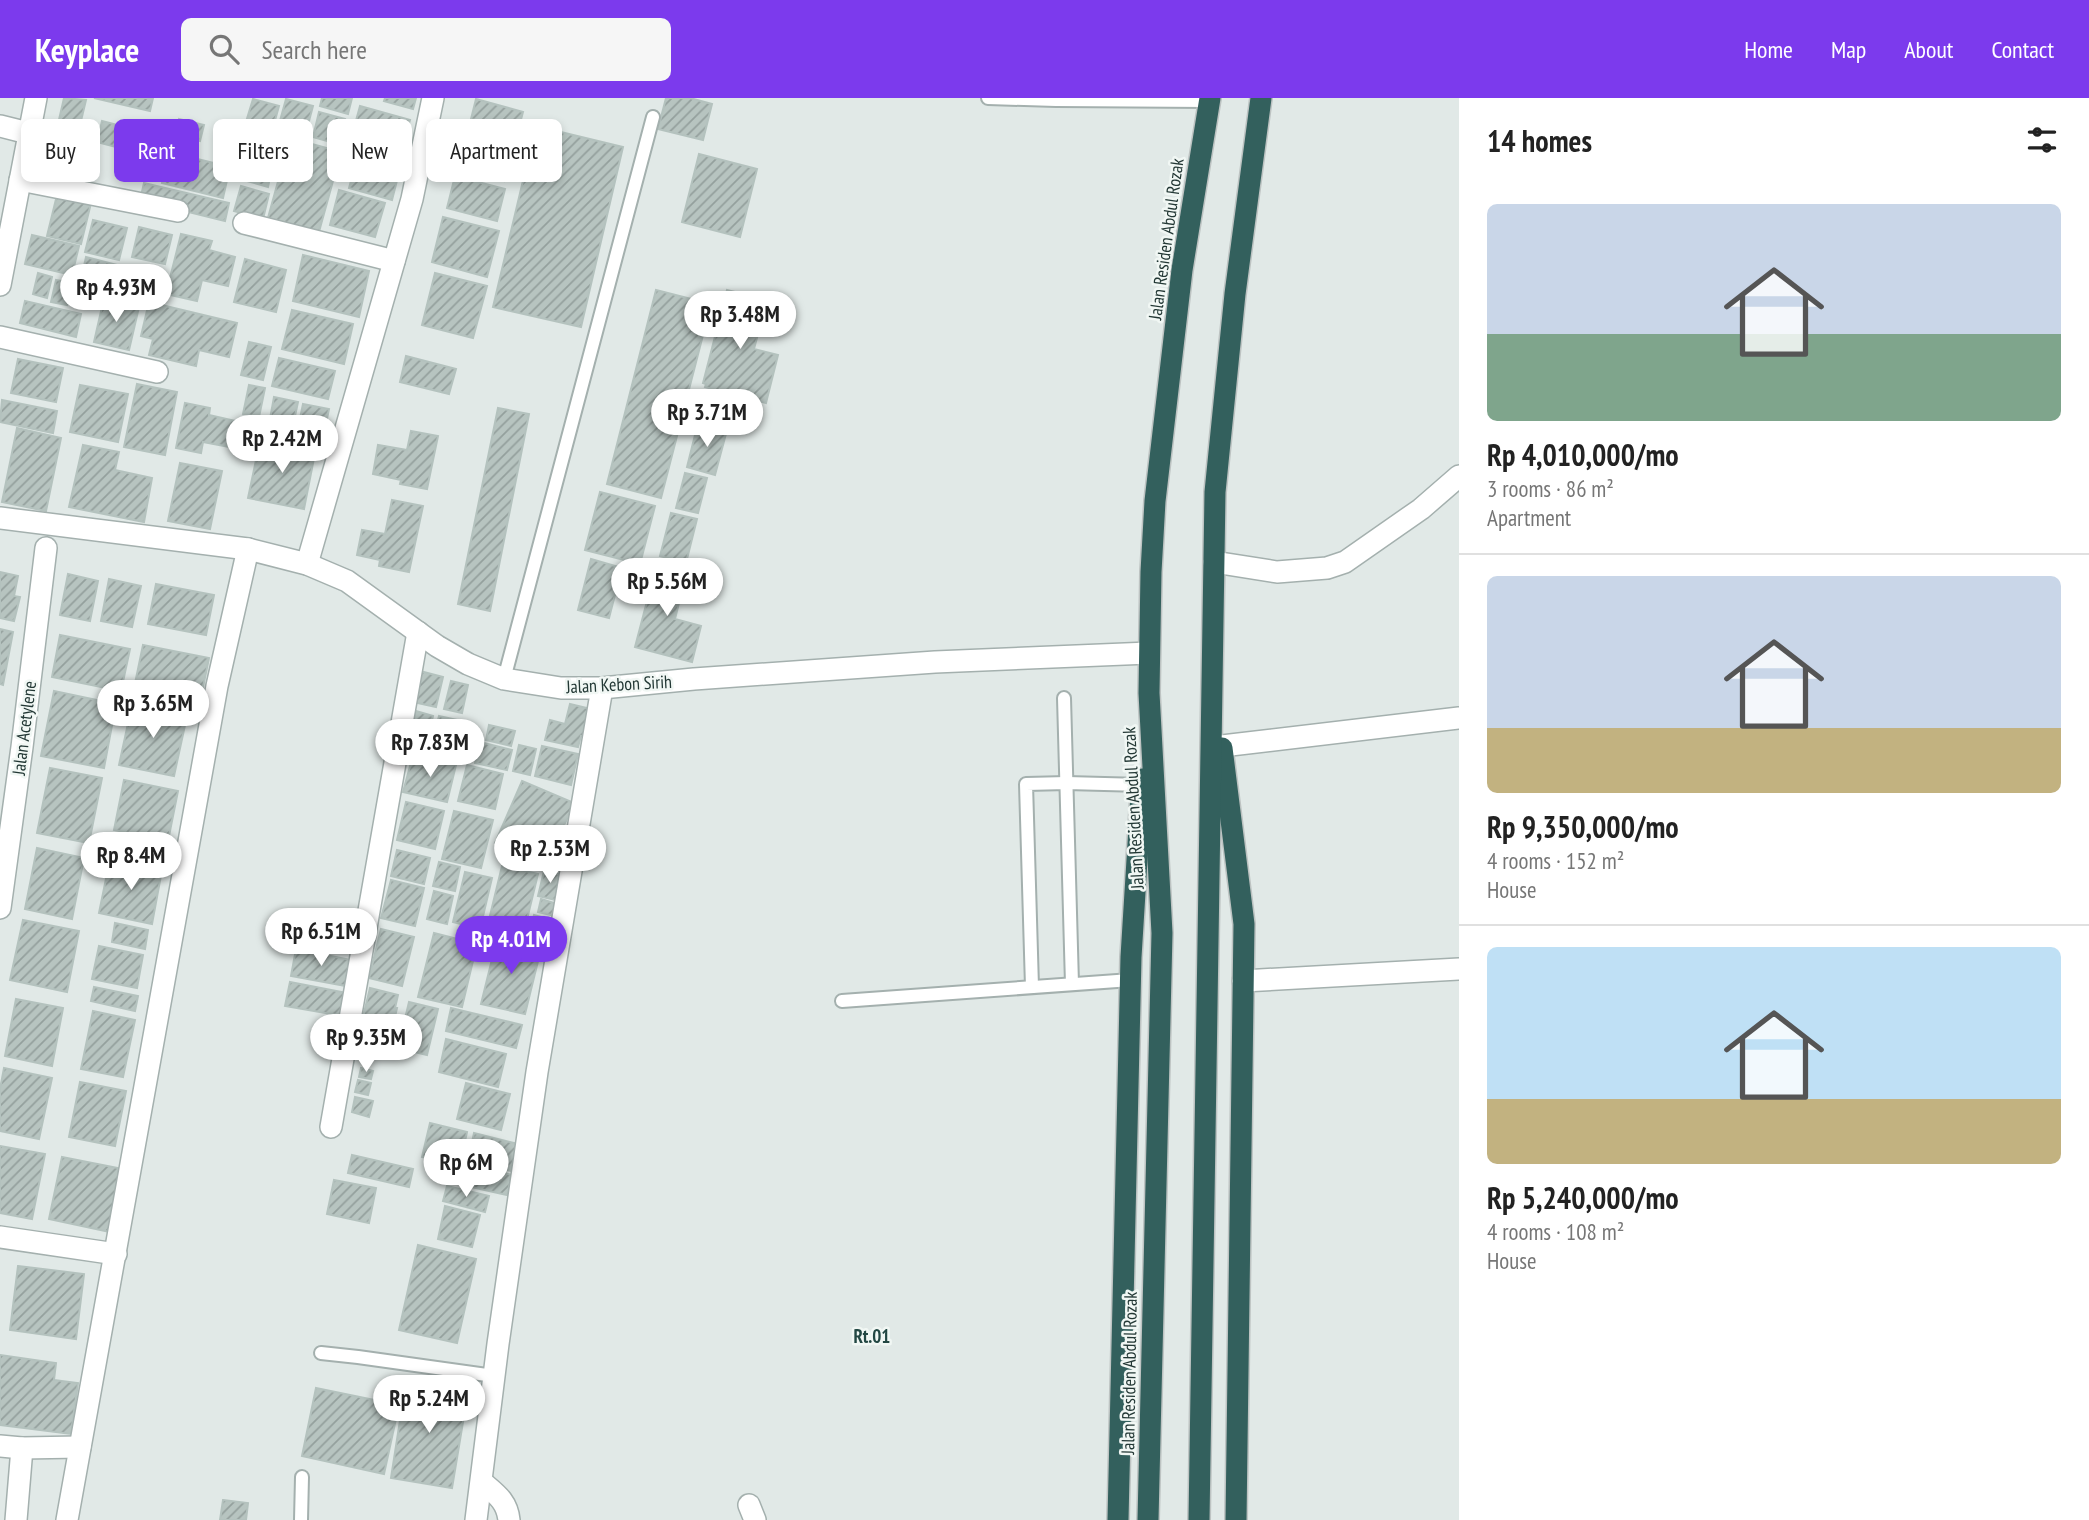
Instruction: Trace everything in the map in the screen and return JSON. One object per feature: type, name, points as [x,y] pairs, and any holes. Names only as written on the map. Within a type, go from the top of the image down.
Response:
[{"type":"highway","points":[[1199,1520],[1216,479],[1235,294],[1261,98]]},
{"type":"highway","name":"Jalan Residen Abdul Rozak","points":[[1148,1520],[1162,933],[1149,693],[1155,501],[1182,270],[1210,99]]},
{"type":"highway","points":[[1212,676],[1244,924],[1236,1520]]},
{"type":"highway","points":[[1118,1520],[1131,980],[1149,693]]},
{"type":"street","points":[[31,119],[36,98]]},
{"type":"street","points":[[307,564],[412,199],[433,98]]},
{"type":"street","points":[[0,126],[21,132]]},
{"type":"street","points":[[0,285],[21,174]]},
{"type":"street","points":[[20,180],[178,211]]},
{"type":"street","points":[[244,223],[394,261]]},
{"type":"street","points":[[0,337],[157,372]]},
{"type":"street","points":[[1214,562],[1277,572],[1327,568],[1345,562],[1422,509],[1459,476]]},
{"type":"street","name":"Jalan Kebon Sirih","points":[[0,518],[248,549],[307,564],[347,580],[418,632],[468,664],[504,679],[561,688],[602,688],[922,663],[1149,653]]},
{"type":"street","name":"Jalan Acetylene","points":[[0,908],[46,548]]},
{"type":"street","points":[[67,1520],[217,686],[248,549]]},
{"type":"street","points":[[331,1127],[418,632]]},
{"type":"street","points":[[476,1520],[537,1072],[602,688]]},
{"type":"street","points":[[1222,746],[1459,718]]},
{"type":"street","points":[[1243,981],[1459,969]]},
{"type":"street","points":[[0,1237],[116,1254]]},
{"type":"street","points":[[0,1446],[80,1447]]},
{"type":"street","points":[[16,1520],[22,1448]]},
{"type":"street","points":[[482,1482],[501,1497],[508,1510],[509,1520]]},
{"type":"lane","points":[[988,98],[1210,99]]},
{"type":"lane","points":[[504,679],[653,117]]},
{"type":"lane","points":[[1064,698],[1072,984]]},
{"type":"lane","points":[[1032,987],[1026,784],[1142,785]]},
{"type":"lane","points":[[842,1001],[1131,980]]},
{"type":"lane","points":[[320,1353],[494,1376]]},
{"type":"lane","points":[[301,1520],[302,1477]]},
{"type":"building","points":[[64,98],[86,100],[81,119],[59,119]]},
{"type":"building","points":[[94,98],[153,98],[150,111]]},
{"type":"building","points":[[322,98],[352,98],[348,114],[320,106]]},
{"type":"building","points":[[385,98],[416,98],[413,109],[384,101]]},
{"type":"building","points":[[666,98],[690,98],[712,104],[703,140],[658,129]]},
{"type":"building","points":[[253,99],[279,106],[275,119],[247,119]]},
{"type":"building","points":[[286,99],[313,106],[310,119],[280,119]]},
{"type":"building","points":[[476,99],[523,112],[521,119],[471,119]]},
{"type":"building","points":[[360,106],[406,119],[356,119]]},
{"type":"building","points":[[319,112],[345,119],[327,119],[327,141],[313,137]]},
{"type":"building","points":[[102,121],[114,124],[114,146],[100,143]]},
{"type":"building","points":[[199,124],[204,125],[199,141]]},
{"type":"building","points":[[562,132],[623,147],[581,327],[493,307],[523,182],[562,182]]},
{"type":"building","points":[[313,144],[327,148],[327,182],[333,182],[317,239],[266,225],[278,182],[313,182]]},
{"type":"building","points":[[699,154],[757,169],[740,237],[682,222]]},
{"type":"building","points":[[199,159],[213,163],[213,182],[227,182],[223,198],[162,183],[199,182]]},
{"type":"building","points":[[250,182],[269,182],[268,187]]},
{"type":"building","points":[[351,182],[397,182],[392,200],[349,188]]},
{"type":"building","points":[[454,182],[478,182],[505,189],[497,221],[447,208]]},
{"type":"building","points":[[144,183],[229,203],[225,221],[140,200]]},
{"type":"building","points":[[241,186],[269,194],[263,219],[234,211]]},
{"type":"building","points":[[339,190],[385,203],[375,237],[330,225]]},
{"type":"building","points":[[57,195],[91,203],[81,244],[47,236]]},
{"type":"building","points":[[443,217],[499,231],[487,277],[432,262]]},
{"type":"building","points":[[93,220],[127,228],[119,260],[85,252]]},
{"type":"building","points":[[139,227],[172,235],[165,264],[132,257]]},
{"type":"building","points":[[181,234],[212,241],[209,250],[235,257],[228,286],[202,280],[197,301],[166,294]]},
{"type":"building","points":[[32,235],[79,246],[72,275],[25,264]]},
{"type":"building","points":[[303,255],[369,271],[359,317],[293,301]]},
{"type":"building","points":[[86,257],[117,265],[111,291],[80,284]]},
{"type":"building","points":[[245,259],[286,270],[276,312],[234,302]]},
{"type":"building","points":[[38,273],[52,277],[47,298],[33,294]]},
{"type":"building","points":[[435,273],[487,286],[473,338],[422,325]]},
{"type":"building","points":[[56,280],[73,283],[67,305],[51,302]]},
{"type":"building","points":[[656,290],[711,304],[661,498],[607,484]]},
{"type":"building","points":[[727,290],[767,300],[754,349],[778,355],[766,403],[705,387],[706,384],[703,383]]},
{"type":"building","points":[[104,298],[139,307],[129,350],[94,342]]},
{"type":"building","points":[[25,301],[81,314],[76,337],[20,323]]},
{"type":"building","points":[[149,302],[237,323],[229,357],[199,350],[196,366],[149,355],[153,339],[141,336]]},
{"type":"building","points":[[292,310],[353,324],[344,364],[282,349]]},
{"type":"building","points":[[249,342],[271,347],[263,380],[241,375]]},
{"type":"building","points":[[406,356],[456,369],[449,394],[400,382]]},
{"type":"building","points":[[279,358],[335,371],[328,399],[272,386]]},
{"type":"building","points":[[18,359],[63,368],[56,402],[11,393]]},
{"type":"building","points":[[137,384],[177,392],[165,455],[124,447]]},
{"type":"building","points":[[80,385],[128,394],[118,442],[70,432]]},
{"type":"building","points":[[249,385],[265,388],[259,417],[243,414]]},
{"type":"building","points":[[703,391],[736,399],[729,426],[696,417]]},
{"type":"building","points":[[274,397],[298,402],[291,435],[268,430]]},
{"type":"building","points":[[2,400],[57,411],[53,433],[0,422]]},
{"type":"building","points":[[185,403],[210,408],[209,415],[240,422],[235,448],[203,442],[201,453],[176,448]]},
{"type":"building","points":[[303,404],[329,409],[322,443],[296,438]]},
{"type":"building","points":[[498,408],[529,414],[490,611],[458,604]]},
{"type":"building","points":[[698,423],[727,430],[715,475],[687,467]]},
{"type":"building","points":[[17,428],[61,438],[46,511],[2,502]]},
{"type":"building","points":[[411,431],[438,436],[427,489],[400,484],[401,480],[373,474],[378,445],[407,450]]},
{"type":"building","points":[[260,441],[315,453],[304,509],[248,498]]},
{"type":"building","points":[[83,445],[119,452],[115,470],[152,478],[144,522],[69,507]]},
{"type":"building","points":[[180,463],[222,471],[210,529],[168,521]]},
{"type":"building","points":[[685,473],[707,478],[698,513],[676,508]]},
{"type":"building","points":[[600,492],[655,506],[640,564],[585,550]]},
{"type":"building","points":[[392,500],[423,506],[409,572],[379,566],[380,560],[357,555],[362,530],[385,534]]},
{"type":"building","points":[[671,513],[697,519],[686,563],[660,556]]},
{"type":"building","points":[[591,559],[622,568],[609,618],[578,610]]},
{"type":"building","points":[[657,563],[687,571],[675,619],[701,626],[692,662],[635,647]]},
{"type":"building","points":[[0,572],[18,576],[14,596],[20,597],[14,621],[0,618]]},
{"type":"building","points":[[68,574],[98,581],[90,621],[60,615]]},
{"type":"building","points":[[109,579],[141,586],[132,627],[101,621]]},
{"type":"building","points":[[156,584],[214,595],[206,635],[148,624]]},
{"type":"building","points":[[0,629],[13,632],[3,685],[0,684]]},
{"type":"building","points":[[60,635],[130,649],[121,691],[52,677]]},
{"type":"building","points":[[143,645],[209,658],[199,707],[133,693]]},
{"type":"building","points":[[420,671],[443,677],[436,707],[413,702]]},
{"type":"building","points":[[451,681],[468,685],[462,713],[444,709]]},
{"type":"building","points":[[54,691],[116,704],[104,768],[41,756]]},
{"type":"building","points":[[570,704],[591,709],[585,737],[581,736],[578,747],[545,740],[550,720],[565,724]]},
{"type":"building","points":[[132,705],[187,716],[174,776],[119,765]]},
{"type":"building","points":[[416,711],[433,716],[427,743],[409,739]]},
{"type":"building","points":[[439,716],[471,723],[463,756],[431,748]]},
{"type":"building","points":[[489,725],[515,731],[511,746],[486,740]]},
{"type":"building","points":[[480,742],[512,750],[507,770],[475,763]]},
{"type":"building","points":[[519,745],[536,749],[530,775],[513,771]]},
{"type":"building","points":[[542,746],[578,754],[571,785],[535,776]]},
{"type":"building","points":[[413,755],[456,765],[447,802],[403,792]]},
{"type":"building","points":[[467,765],[503,774],[495,809],[458,801]]},
{"type":"building","points":[[50,768],[102,778],[89,843],[37,833]]},
{"type":"building","points":[[124,780],[178,791],[168,841],[114,830]]},
{"type":"building","points":[[522,781],[574,803],[546,866],[495,843]]},
{"type":"building","points":[[406,802],[444,811],[435,849],[397,840]]},
{"type":"building","points":[[454,811],[493,820],[481,868],[442,859]]},
{"type":"building","points":[[37,848],[84,858],[72,919],[25,909]]},
{"type":"building","points":[[397,850],[430,858],[424,884],[391,876]]},
{"type":"building","points":[[110,859],[162,870],[152,924],[99,913]]},
{"type":"building","points":[[439,862],[460,867],[455,891],[433,886]]},
{"type":"building","points":[[502,866],[538,874],[523,936],[487,928]]},
{"type":"building","points":[[544,871],[562,875],[556,900],[538,896]]},
{"type":"building","points":[[465,872],[492,878],[480,929],[453,922]]},
{"type":"building","points":[[391,880],[424,888],[415,926],[381,918]]},
{"type":"building","points":[[434,891],[453,896],[447,924],[427,919]]},
{"type":"building","points":[[541,899],[557,904],[555,916],[538,912]]},
{"type":"building","points":[[534,915],[552,920],[546,942],[528,938]]},
{"type":"building","points":[[23,920],[79,931],[67,992],[10,980]]},
{"type":"building","points":[[115,923],[148,930],[145,949],[112,942]]},
{"type":"building","points":[[381,929],[414,937],[402,986],[369,978]]},
{"type":"building","points":[[434,933],[477,944],[462,1007],[418,997]]},
{"type":"building","points":[[497,939],[541,949],[525,1014],[481,1004]]},
{"type":"building","points":[[99,946],[143,955],[137,988],[92,979]]},
{"type":"building","points":[[296,949],[351,960],[346,986],[291,976]]},
{"type":"building","points":[[290,982],[347,993],[343,1016],[285,1006]]},
{"type":"building","points":[[94,987],[138,996],[135,1011],[91,1001]]},
{"type":"building","points":[[370,988],[398,995],[389,1043],[371,1039],[376,1020],[363,1017]]},
{"type":"building","points":[[16,999],[63,1008],[52,1066],[5,1056]]},
{"type":"building","points":[[409,1002],[438,1009],[427,1055],[398,1048]]},
{"type":"building","points":[[451,1008],[522,1025],[516,1048],[446,1031]]},
{"type":"building","points":[[93,1011],[135,1020],[123,1077],[81,1069]]},
{"type":"building","points":[[446,1039],[506,1054],[498,1087],[439,1072]]},
{"type":"building","points":[[4,1068],[52,1078],[39,1139],[0,1131],[0,1089]]},
{"type":"building","points":[[361,1068],[373,1071],[371,1079],[359,1077]]},
{"type":"building","points":[[358,1080],[371,1083],[368,1095],[355,1092]]},
{"type":"building","points":[[80,1082],[126,1091],[115,1146],[69,1137]]},
{"type":"building","points":[[466,1083],[510,1094],[501,1130],[457,1119]]},
{"type":"building","points":[[355,1097],[373,1101],[369,1117],[352,1112]]},
{"type":"building","points":[[430,1123],[467,1132],[460,1165],[422,1157]]},
{"type":"building","points":[[474,1133],[518,1144],[511,1171],[468,1161]]},
{"type":"building","points":[[0,1146],[45,1154],[32,1219],[0,1213]]},
{"type":"building","points":[[352,1155],[413,1169],[409,1187],[348,1173]]},
{"type":"building","points":[[62,1157],[123,1169],[110,1232],[49,1219]]},
{"type":"building","points":[[476,1166],[512,1175],[507,1195],[471,1187]]},
{"type":"building","points":[[334,1180],[376,1188],[369,1223],[327,1214]]},
{"type":"building","points":[[447,1186],[489,1196],[485,1212],[443,1201]]},
{"type":"building","points":[[445,1206],[480,1215],[472,1247],[438,1239]]},
{"type":"building","points":[[418,1245],[476,1259],[457,1343],[399,1330]]},
{"type":"building","points":[[18,1266],[84,1274],[76,1339],[10,1330]]},
{"type":"building","points":[[0,1355],[56,1363],[54,1380],[78,1383],[71,1434],[0,1425]]},
{"type":"building","points":[[406,1382],[468,1392],[452,1488],[391,1478]]},
{"type":"building","points":[[316,1388],[399,1405],[384,1474],[302,1456]]},
{"type":"building","points":[[223,1500],[248,1503],[246,1520],[220,1520]]},
{"type":"district","name":"Rt.01","points":[[872,1336]]}]
